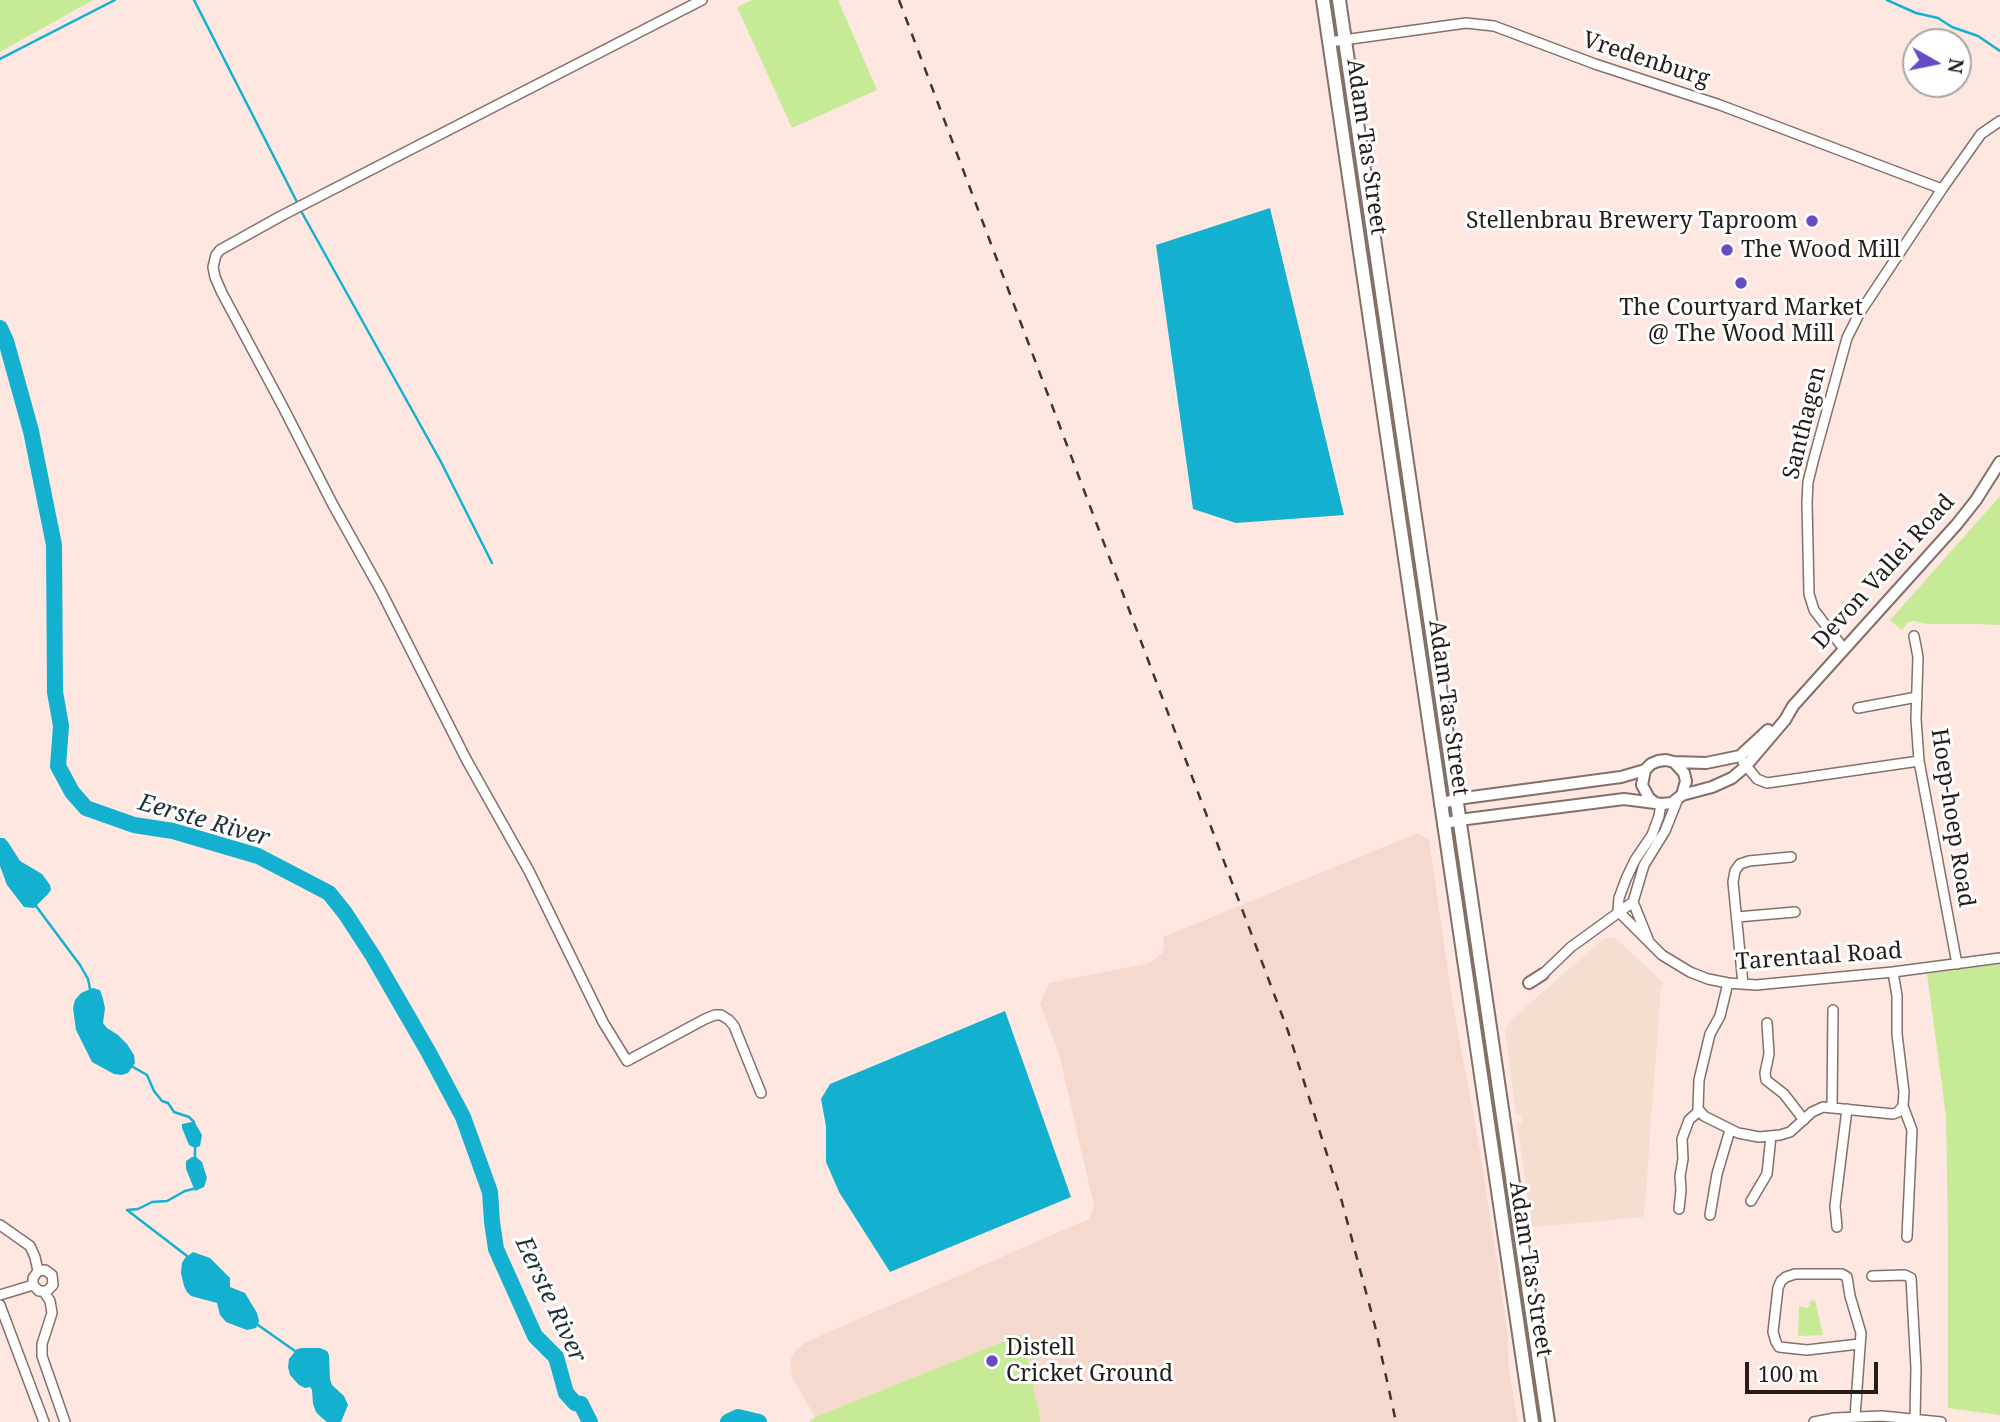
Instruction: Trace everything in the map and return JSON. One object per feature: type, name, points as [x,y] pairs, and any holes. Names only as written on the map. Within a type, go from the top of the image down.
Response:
[{"type":"main road","name":"Adam Tas Street","points":[[1323,0],[1532,1422]]},
{"type":"main road","name":"Adam Tas Street","points":[[1339,0],[1548,1422]]},
{"type":"street","points":[[702,0],[220,250],[213,267],[222,293],[381,591],[466,759],[529,871],[603,1022],[627,1061],[705,1019],[721,1015],[734,1026],[761,1093]]},
{"type":"street","name":"Vredenburg","points":[[1329,42],[1466,23],[1494,26],[1595,64],[1732,110],[1942,189]]},
{"type":"street","name":"Santhagen","points":[[1844,649],[1814,610],[1809,594],[1807,527],[1808,482],[1849,332],[1942,189],[1984,130],[2000,121]]},
{"type":"street","name":"Devon Vallei Road","points":[[1680,798],[1732,778],[1742,762],[1786,720],[1793,706],[1957,524],[2000,462]]},
{"type":"street","name":"Hoep-hoep Road","points":[[1914,636],[1918,657],[1919,761],[1957,964]]},
{"type":"street","points":[[1858,708],[1917,697]]},
{"type":"street","points":[[1658,804],[1649,798],[1642,785],[1645,771],[1658,761],[1742,762],[1757,779],[1767,783],[1919,761]]},
{"type":"street","points":[[1650,944],[1633,902],[1644,865],[1665,831],[1686,781],[1684,773],[1674,762]]},
{"type":"street","points":[[1440,804],[1457,799],[1620,777],[1645,771]]},
{"type":"street","points":[[1443,824],[1623,799],[1658,804],[1680,798]]},
{"type":"street","points":[[1618,911],[1619,898],[1626,879],[1652,835],[1659,816],[1658,804]]},
{"type":"street","points":[[1743,984],[1733,881],[1735,871],[1743,863],[1791,857]]},
{"type":"street","points":[[1529,983],[1543,974],[1571,947],[1633,902]]},
{"type":"street","name":"Tarentaal Road","points":[[1618,911],[1662,955],[1690,972],[1728,983],[1893,972],[2000,958]]},
{"type":"street","points":[[1737,917],[1795,912]]},
{"type":"street","points":[[1893,972],[1897,996],[1903,1106],[1912,1130],[1907,1237]]},
{"type":"street","points":[[1679,1209],[1683,1134],[1689,1120],[1699,1111],[1699,1080],[1710,1034],[1720,1016],[1728,983]]},
{"type":"street","points":[[1832,1108],[1833,1010]]},
{"type":"street","points":[[1767,1023],[1769,1054],[1766,1080],[1784,1094],[1804,1120]]},
{"type":"street","points":[[1699,1111],[1730,1130],[1754,1137],[1790,1132],[1819,1108],[1893,1114],[1903,1106]]},
{"type":"street","points":[[1837,1227],[1835,1206],[1847,1109]]},
{"type":"street","points":[[1710,1215],[1717,1174],[1730,1130]]},
{"type":"street","points":[[1751,1201],[1767,1174],[1771,1136]]},
{"type":"street","points":[[0,1225],[30,1246],[37,1271],[33,1284],[37,1290],[44,1292],[50,1301],[52,1313],[42,1344],[42,1356],[65,1422]]},
{"type":"street","points":[[37,1271],[48,1271],[53,1277],[51,1288],[44,1292]]},
{"type":"street","points":[[1855,1417],[1860,1329],[1846,1275],[1795,1274],[1781,1282],[1773,1332],[1779,1347],[1807,1350],[1859,1344]]},
{"type":"street","points":[[1872,1276],[1905,1275],[1911,1278],[1916,1368],[1915,1419]]},
{"type":"street","points":[[0,1295],[33,1284]]},
{"type":"street","points":[[0,1306],[44,1422]]},
{"type":"street","points":[[1814,1422],[1882,1416],[1941,1422]]},
{"type":"shaded area","points":[[1418,833],[1429,840],[1453,1005],[1480,1150],[1518,1422],[1041,1422],[1022,1334],[815,1417],[793,1379],[791,1368],[791,1358],[806,1342],[1089,1219],[1094,1206],[1059,1054],[1040,1004],[1049,983],[1150,963],[1162,953],[1163,937]]},
{"type":"shaded area","points":[[1604,938],[1615,938],[1664,983],[1661,987],[1644,1217],[1532,1227],[1517,1124],[1522,1123],[1521,1114],[1516,1115],[1505,1032],[1510,1021]]},
{"type":"green space","points":[[0,0],[93,0],[0,52]]},
{"type":"green space","points":[[752,0],[838,0],[877,90],[792,128],[737,7]]},
{"type":"green space","points":[[2000,496],[2000,625],[1927,624],[1914,621],[1908,622],[1902,630],[1890,620]]},
{"type":"green space","points":[[2000,963],[2000,1415],[1948,1408],[1946,1116],[1927,974]]},
{"type":"green space","points":[[1815,1300],[1823,1335],[1798,1336],[1799,1306],[1807,1308],[1810,1306],[1809,1302]]},
{"type":"green space","name":"Distell Cricket Ground","points":[[1022,1334],[1041,1422],[809,1422],[815,1417]]},
{"type":"water","points":[[1270,208],[1344,515],[1236,523],[1193,509],[1156,245]]},
{"type":"water","points":[[0,838],[8,842],[20,861],[42,874],[50,885],[51,890],[34,908],[24,907],[7,885],[0,866]]},
{"type":"water","points":[[93,988],[100,990],[103,999],[103,1023],[127,1044],[134,1055],[135,1063],[128,1073],[114,1074],[92,1062],[76,1030],[73,1008],[75,1000],[81,993]]},
{"type":"water","points":[[1005,1011],[1071,1197],[890,1272],[839,1192],[826,1162],[826,1126],[821,1099],[830,1084]]},
{"type":"water","points":[[192,1122],[202,1135],[200,1146],[195,1148],[189,1145],[182,1128],[182,1124]]},
{"type":"water","points":[[192,1157],[202,1162],[207,1178],[204,1187],[195,1191],[186,1169],[186,1161]]},
{"type":"water","points":[[193,1252],[210,1258],[230,1278],[230,1287],[245,1293],[257,1313],[259,1321],[256,1328],[247,1330],[226,1322],[220,1315],[217,1303],[191,1296],[187,1292],[181,1273],[182,1263]]},
{"type":"water","points":[[320,1348],[327,1351],[332,1385],[344,1396],[348,1405],[341,1422],[327,1422],[322,1418],[316,1412],[310,1387],[299,1385],[290,1375],[289,1359],[297,1349]]},
{"type":"waterway","points":[[0,59],[115,0]]},
{"type":"waterway","points":[[194,0],[298,204]]},
{"type":"waterway","points":[[1887,0],[1978,36],[2000,51]]},
{"type":"waterway","points":[[301,211],[441,462],[492,563]]},
{"type":"waterway","name":"Eerste River","points":[[0,328],[31,431],[54,545],[55,692],[61,726],[58,766],[72,792],[86,808],[134,825],[173,831],[258,856],[329,893],[373,956],[463,1117],[490,1192],[496,1249],[535,1336],[556,1357],[566,1393],[575,1403],[581,1404],[590,1422]]},
{"type":"waterway","points":[[36,906],[80,965],[90,989]]},
{"type":"waterway","points":[[133,1067],[147,1075],[154,1091],[174,1112],[189,1117],[194,1122]]},
{"type":"waterway","points":[[195,1148],[195,1157]]},
{"type":"waterway","points":[[187,1256],[127,1210],[138,1209],[152,1202],[167,1201],[193,1189]]},
{"type":"waterway","points":[[258,1325],[295,1351]]},
{"type":"waterway","name":"Eerste River","points":[[728,1422],[738,1417],[759,1422]]},
{"type":"railway","points":[[899,0],[1288,1031],[1342,1202],[1375,1326],[1396,1422]]},
{"type":"place","name":"Stellenbrau Brewery Taproom","points":[[1812,221]]},
{"type":"place","name":"The Wood Mill","points":[[1727,250]]},
{"type":"place","name":"The Courtyard Market @ The Wood Mill","points":[[1741,283]]},
{"type":"place","name":"Distell Cricket Ground","points":[[992,1361]]}]
